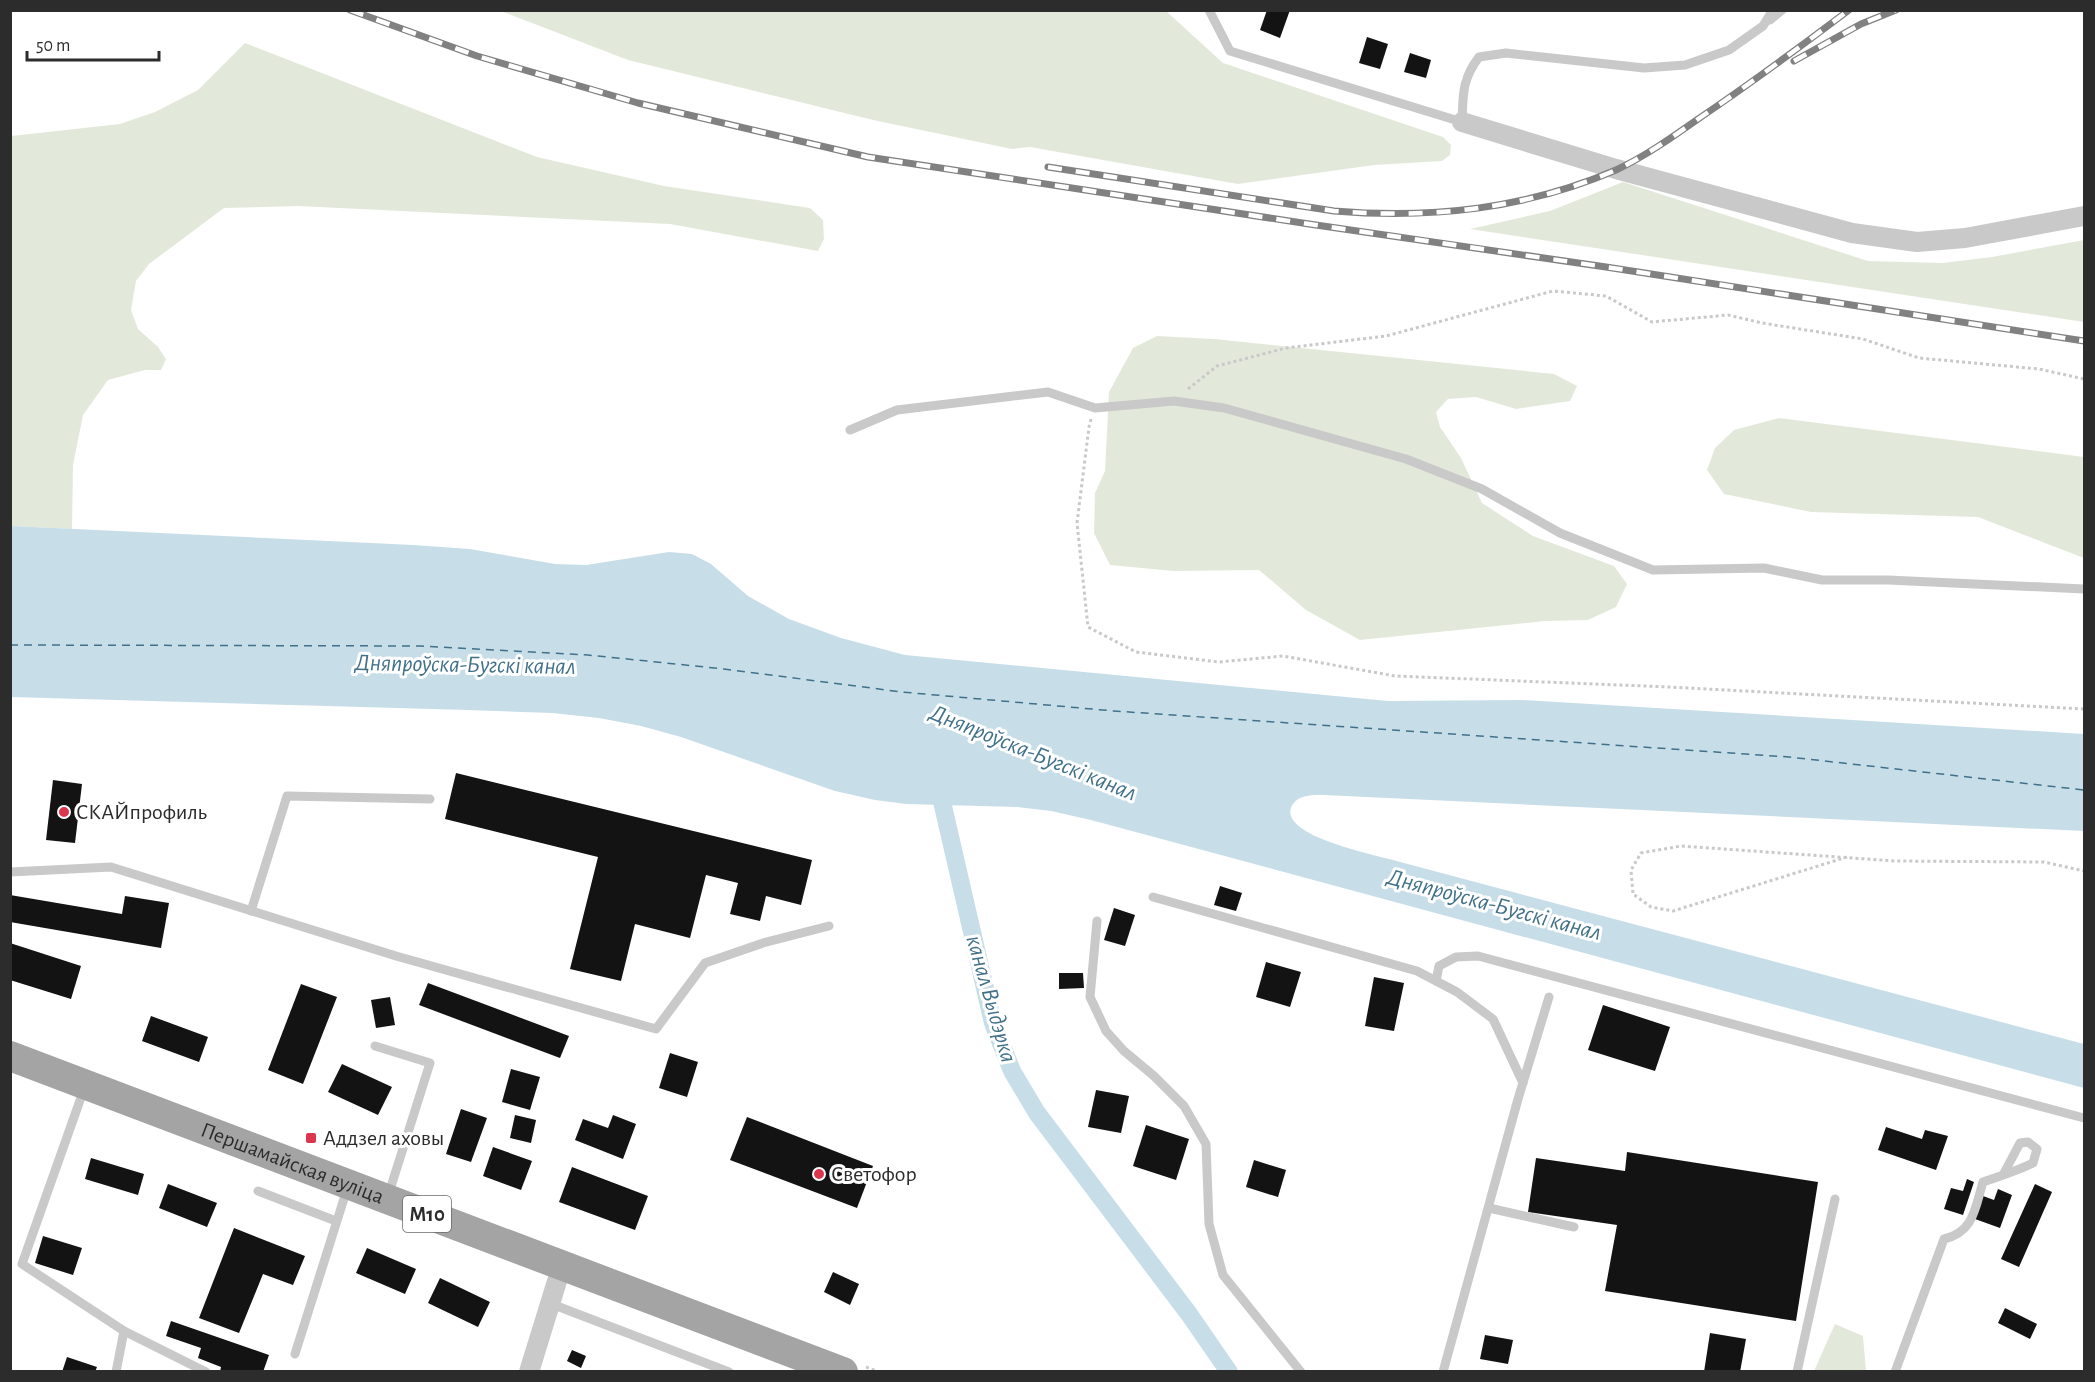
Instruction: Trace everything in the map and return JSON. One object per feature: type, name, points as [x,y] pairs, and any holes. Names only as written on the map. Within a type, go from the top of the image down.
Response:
[{"type":"main road","name":"Першамайская вуліца","points":[[10,1056],[562,1265],[802,1361],[843,1371]]},
{"type":"street","points":[[1462,122],[1616,169],[1852,233],[1917,242],[1965,238],[2085,216]]},
{"type":"street","points":[[529,1371],[562,1265]]},
{"type":"lane","points":[[1209,10],[1230,51],[1462,122],[1468,71],[1479,57],[1506,53],[1644,68],[1685,65],[1729,50],[1782,10]]},
{"type":"lane","points":[[1763,26],[1773,10]]},
{"type":"lane","points":[[850,430],[897,410],[1048,392],[1095,408],[1174,401],[1224,408],[1406,459],[1482,489],[1560,533],[1653,570],[1764,568],[1822,580],[1888,580],[2085,589]]},
{"type":"lane","points":[[251,911],[287,796],[430,799]]},
{"type":"lane","points":[[10,872],[111,867],[408,960],[656,1029],[705,963],[763,943],[829,926]]},
{"type":"lane","points":[[1153,897],[1417,971],[1457,992],[1492,1019],[1523,1083]]},
{"type":"lane","points":[[1097,921],[1090,997],[1106,1030],[1124,1051],[1154,1076],[1184,1106],[1206,1144],[1209,1224],[1223,1275],[1301,1371]]},
{"type":"lane","points":[[1436,981],[1438,966],[1456,957],[1478,956],[2085,1118]]},
{"type":"lane","points":[[1443,1371],[1549,997]]},
{"type":"lane","points":[[375,1046],[430,1064],[387,1199]]},
{"type":"lane","points":[[85,1084],[22,1264],[124,1331],[207,1371]]},
{"type":"lane","points":[[1895,1371],[1944,1239],[1957,1236],[1970,1222],[1983,1182],[2003,1175]]},
{"type":"lane","points":[[295,1354],[348,1184]]},
{"type":"lane","points":[[258,1191],[336,1221]]},
{"type":"lane","points":[[1797,1371],[1835,1199]]},
{"type":"lane","points":[[1489,1208],[1574,1227]]},
{"type":"lane","points":[[549,1303],[729,1371]]},
{"type":"lane","points":[[116,1371],[124,1331]]},
{"type":"path","points":[[1174,401],[1217,366],[1286,348],[1386,336],[1553,291],[1606,296],[1652,322],[1728,315],[1761,323],[1863,339],[1919,358],[2039,369],[2085,379]]},
{"type":"path","points":[[1095,408],[1089,427],[1077,523],[1088,627],[1136,652],[1219,662],[1283,656],[1395,675],[2085,709]]},
{"type":"path","points":[[1847,857],[1673,911],[1651,906],[1633,894],[1631,870],[1641,853],[1681,846],[1847,857],[1895,861],[2044,862],[2085,871]]},
{"type":"green space","points":[[501,11],[1166,11],[1223,63],[1443,137],[1451,145],[1450,155],[1442,161],[1374,165],[1238,184],[1030,147],[1012,149],[873,120],[628,60]]},
{"type":"green space","points":[[245,43],[537,157],[664,186],[810,208],[823,220],[824,239],[818,251],[670,224],[298,206],[224,208],[149,264],[136,281],[131,310],[138,329],[158,347],[166,359],[161,370],[145,370],[108,380],[83,415],[73,465],[72,529],[11,526],[11,136],[120,124],[155,112],[198,90]]},
{"type":"green space","points":[[1623,182],[1868,261],[1942,263],[1992,257],[2084,240],[2084,322],[1470,229],[1550,211]]},
{"type":"green space","points":[[1157,336],[1214,339],[1554,374],[1577,386],[1570,401],[1516,409],[1476,397],[1448,399],[1436,412],[1440,427],[1461,458],[1482,503],[1533,536],[1614,566],[1627,584],[1616,607],[1588,620],[1545,621],[1360,640],[1306,610],[1259,570],[1173,571],[1110,565],[1094,533],[1095,493],[1105,471],[1109,392],[1133,348]]},
{"type":"green space","points":[[1779,418],[2084,457],[2084,558],[1978,517],[1811,512],[1724,494],[1707,470],[1715,448],[1734,430]]},
{"type":"green space","points":[[1835,1324],[1863,1336],[1866,1371],[1814,1371]]},
{"type":"water","name":"Дняпроўска-Бугскі канал","points":[[11,526],[413,545],[470,549],[555,564],[586,565],[669,552],[692,554],[711,564],[748,596],[789,619],[841,638],[905,655],[1388,701],[1522,700],[2084,734],[2084,831],[1324,795],[1299,798],[1293,804],[1291,815],[1297,825],[1310,833],[1345,847],[2084,1044],[2084,1088],[1091,820],[1051,811],[1017,807],[906,804],[875,800],[835,791],[681,737],[599,718],[552,713],[468,710],[11,697]]},
{"type":"building","points":[[1267,10],[1290,10],[1280,38],[1260,30]]},
{"type":"building","points":[[1367,37],[1388,44],[1380,69],[1359,63]]},
{"type":"building","points":[[1410,53],[1431,60],[1426,78],[1404,72]]},
{"type":"building","points":[[456,773],[812,860],[801,905],[766,896],[760,921],[730,914],[738,883],[706,875],[690,938],[635,924],[621,981],[570,969],[598,857],[445,819]]},
{"type":"building","name":"СКАЙпрофиль","points":[[53,780],[82,784],[75,843],[46,840]]},
{"type":"building","points":[[1220,886],[1242,893],[1236,911],[1214,905]]},
{"type":"building","points":[[10,895],[122,914],[125,896],[169,903],[161,948],[10,922]]},
{"type":"building","points":[[1114,908],[1135,915],[1125,946],[1104,940]]},
{"type":"building","points":[[10,943],[81,966],[71,999],[10,980]]},
{"type":"building","points":[[1266,962],[1301,972],[1290,1007],[1256,997]]},
{"type":"building","points":[[1059,973],[1083,973],[1084,988],[1059,989]]},
{"type":"building","points":[[1374,977],[1404,983],[1394,1031],[1365,1026]]},
{"type":"building","points":[[428,983],[569,1036],[560,1058],[419,1005]]},
{"type":"building","points":[[301,984],[337,997],[303,1084],[268,1070]]},
{"type":"building","points":[[390,997],[395,1025],[376,1028],[371,1000]]},
{"type":"building","points":[[1603,1005],[1670,1027],[1655,1071],[1588,1050]]},
{"type":"building","points":[[151,1016],[208,1037],[199,1062],[142,1041]]},
{"type":"building","points":[[670,1053],[698,1062],[687,1097],[659,1088]]},
{"type":"building","points":[[342,1064],[392,1087],[378,1115],[328,1092]]},
{"type":"building","points":[[511,1069],[540,1077],[530,1110],[502,1102]]},
{"type":"building","points":[[1096,1090],[1129,1096],[1121,1133],[1088,1127]]},
{"type":"building","points":[[461,1109],[487,1118],[471,1162],[446,1154]]},
{"type":"building","points":[[515,1115],[536,1120],[531,1143],[510,1138]]},
{"type":"building","points":[[613,1115],[636,1124],[623,1159],[575,1140],[583,1119],[608,1128]]},
{"type":"building","points":[[747,1117],[873,1166],[857,1208],[730,1160]]},
{"type":"building","points":[[1146,1125],[1189,1139],[1176,1180],[1133,1166]]},
{"type":"building","points":[[1886,1127],[1922,1139],[1925,1130],[1948,1136],[1936,1170],[1878,1150]]},
{"type":"building","points":[[493,1147],[532,1161],[521,1190],[483,1176]]},
{"type":"building","points":[[1627,1152],[1818,1182],[1796,1321],[1605,1291],[1617,1225],[1528,1212],[1536,1158],[1625,1171]]},
{"type":"building","points":[[91,1158],[144,1174],[138,1195],[85,1179]]},
{"type":"building","points":[[1254,1160],[1286,1170],[1278,1197],[1246,1187]]},
{"type":"building","points":[[572,1167],[648,1196],[635,1230],[559,1202]]},
{"type":"building","points":[[1967,1179],[1974,1182],[1963,1215],[1944,1209],[1951,1188],[1963,1191]]},
{"type":"building","points":[[168,1184],[217,1203],[207,1227],[159,1208]]},
{"type":"building","points":[[2035,1184],[2052,1192],[2019,1267],[2001,1259]]},
{"type":"building","points":[[1998,1189],[2012,1195],[2000,1228],[1975,1219],[1983,1196],[1994,1200]]},
{"type":"building","points":[[234,1228],[305,1256],[293,1285],[263,1274],[239,1333],[199,1318]]},
{"type":"building","points":[[43,1236],[82,1248],[73,1275],[35,1263]]},
{"type":"building","points":[[367,1248],[416,1269],[405,1294],[356,1273]]},
{"type":"building","points":[[833,1272],[859,1284],[850,1305],[824,1292]]},
{"type":"building","points":[[440,1278],[490,1302],[478,1327],[428,1303]]},
{"type":"building","points":[[2005,1308],[2037,1324],[2030,1339],[1998,1323]]},
{"type":"building","points":[[171,1321],[269,1355],[263,1372],[220,1372],[221,1367],[198,1358],[201,1348],[166,1336]]},
{"type":"building","points":[[1710,1333],[1746,1339],[1740,1372],[1704,1372]]},
{"type":"building","points":[[1485,1335],[1513,1340],[1508,1364],[1480,1359]]},
{"type":"building","points":[[572,1350],[586,1356],[581,1368],[567,1361]]},
{"type":"building","points":[[67,1357],[97,1367],[95,1372],[62,1372]]},
{"type":"waterway","name":"канал Выдэрка","points":[[937,780],[993,1023],[1012,1071],[1037,1113],[1189,1314],[1229,1372]]},
{"type":"ferry route","points":[[10,645],[421,646],[588,655],[724,669],[902,692],[1114,711],[1789,757],[2084,790]]},
{"type":"railway","points":[[350,10],[477,56],[638,103],[868,157],[2084,341]]},
{"type":"railway","points":[[1048,167],[1334,211],[1442,212],[1513,202],[1582,183],[1616,170],[1638,158],[1738,91],[1849,10]]},
{"type":"railway","points":[[1794,61],[1861,24],[1896,10]]},
{"type":"place","name":"СКАЙпрофиль","points":[[64,812]]},
{"type":"place","name":"Аддзел аховы","points":[[311,1138]]},
{"type":"place","name":"Светофор","points":[[819,1174]]}]
